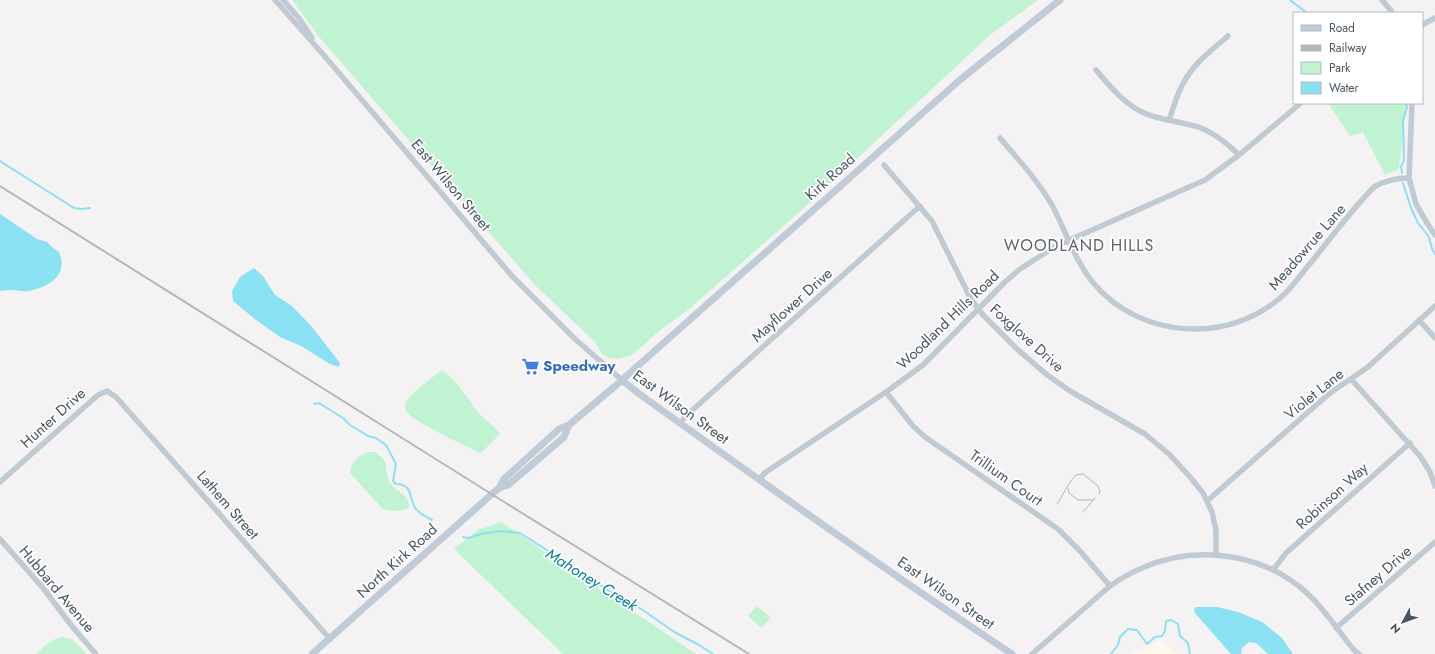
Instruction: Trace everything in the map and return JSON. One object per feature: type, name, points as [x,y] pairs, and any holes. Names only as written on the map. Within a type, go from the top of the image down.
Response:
[{"type":"street","points":[[275,0],[321,52]]},
{"type":"street","points":[[283,0],[299,18],[321,52]]},
{"type":"street","name":"Kirk Road","points":[[622,380],[961,79],[1060,0]]},
{"type":"street","points":[[1382,0],[1391,12]]},
{"type":"street","points":[[1423,24],[1435,18]]},
{"type":"street","points":[[1169,120],[1181,88],[1191,71],[1228,36]]},
{"type":"street","name":"East Wilson Street","points":[[321,52],[515,280],[571,335],[622,380],[759,479],[966,624],[1012,654]]},
{"type":"street","points":[[1096,70],[1123,100],[1129,104],[1148,114],[1195,126],[1210,132],[1239,155]]},
{"type":"street","name":"Woodland Hills Road","points":[[759,479],[766,472],[886,392],[924,364],[1020,269],[1044,253],[1069,240],[1199,183],[1217,172],[1239,155],[1300,104]]},
{"type":"street","points":[[1412,104],[1409,178],[1416,204],[1426,223],[1435,235]]},
{"type":"street","name":"Meadowrue Lane","points":[[1000,138],[1046,195],[1079,263],[1095,285],[1108,298],[1129,312],[1150,321],[1178,328],[1197,330],[1216,328],[1243,320],[1276,302],[1289,290],[1374,187],[1388,180],[1396,178],[1409,178]]},
{"type":"street","name":"Foxglove Drive","points":[[884,165],[932,221],[978,310],[1016,348],[1046,374],[1070,391],[1137,428],[1161,447],[1190,477],[1203,493],[1215,523],[1216,555]]},
{"type":"street","name":"Mayflower Drive","points":[[680,423],[688,414],[920,206]]},
{"type":"street","name":"Violet Lane","points":[[1207,501],[1330,393],[1368,367],[1435,306]]},
{"type":"street","points":[[1419,320],[1435,338]]},
{"type":"street","points":[[1351,379],[1410,443],[1430,472],[1435,486]]},
{"type":"street","name":"North Kirk Road","points":[[312,654],[499,488],[508,485],[564,437],[569,425],[622,380]]},
{"type":"street","name":"Hunter Drive","points":[[0,482],[98,395],[106,391]]},
{"type":"street","name":"Lathem Street","points":[[106,391],[116,397],[330,639]]},
{"type":"street","name":"Trillium Court","points":[[886,392],[913,426],[926,437],[1058,529],[1081,552],[1110,586]]},
{"type":"street","name":"Robinson Way","points":[[1273,570],[1286,553],[1410,443]]},
{"type":"street","name":"Hubbard Avenue","points":[[0,540],[43,588],[71,625],[96,654]]},
{"type":"street","name":"Stafney Drive","points":[[1336,628],[1435,542]]},
{"type":"street","points":[[1032,654],[1110,586],[1130,573],[1155,563],[1186,556],[1216,555],[1245,560],[1273,570],[1292,581],[1309,596],[1359,654]]},
{"type":"shaded area","points":[[1160,641],[1178,654],[1129,654]]},
{"type":"green space","points":[[292,0],[1038,0],[990,35],[805,207],[688,310],[659,331],[632,355],[618,359],[609,358],[602,354],[595,342],[535,285],[320,38]]},
{"type":"green space","points":[[1329,104],[1406,104],[1399,169],[1385,175],[1363,132],[1350,136]]},
{"type":"green space","points":[[441,371],[455,382],[478,412],[500,434],[480,453],[428,427],[407,413],[405,407],[409,398]]},
{"type":"green space","points":[[369,452],[375,452],[384,460],[388,479],[391,484],[405,497],[409,503],[409,508],[396,511],[382,508],[350,473],[354,462],[362,455]]},
{"type":"green space","points":[[501,522],[696,654],[563,654],[454,549],[478,530]]},
{"type":"green space","points":[[757,606],[771,618],[761,628],[748,616]]},
{"type":"green space","points":[[63,637],[73,640],[87,654],[36,654],[52,641]]},
{"type":"water","points":[[0,214],[37,239],[47,242],[59,252],[61,267],[59,274],[55,279],[43,287],[28,291],[0,291]]},
{"type":"water","points":[[254,268],[263,276],[275,295],[292,306],[312,327],[340,363],[339,367],[330,364],[301,346],[280,337],[233,301],[232,291],[240,277]]},
{"type":"water","points":[[1196,607],[1217,607],[1238,612],[1262,622],[1282,638],[1293,654],[1268,654],[1256,643],[1249,642],[1242,648],[1241,654],[1231,654],[1195,613],[1194,610]]},
{"type":"waterway","points":[[1290,0],[1306,12]]},
{"type":"waterway","points":[[1402,173],[1401,166],[1404,159],[1403,121],[1407,107],[1406,104]]},
{"type":"waterway","points":[[0,161],[74,208],[90,208]]},
{"type":"waterway","points":[[1403,183],[1411,208],[1418,223],[1429,237],[1435,254]]},
{"type":"waterway","name":"Mahoney Creek","points":[[314,404],[319,403],[343,418],[350,425],[368,436],[376,438],[386,445],[396,464],[393,481],[396,484],[406,486],[416,509],[421,514],[432,520]]},
{"type":"waterway","name":"Mahoney Creek","points":[[463,537],[468,538],[481,534],[501,531],[520,533],[585,576],[619,597],[628,600],[676,633],[713,654]]},
{"type":"waterway","name":"Mahoney Creek","points":[[1111,654],[1118,645],[1120,637],[1128,629],[1137,630],[1147,644],[1155,637],[1162,636],[1165,631],[1166,621],[1171,620],[1178,624],[1180,636],[1188,643],[1190,654]]},
{"type":"tram line","points":[[1057,504],[1076,475],[1083,474],[1097,485],[1100,491],[1099,494]]},
{"type":"tram line","points":[[1068,488],[1069,493],[1078,500],[1094,500]]},
{"type":"tram line","points":[[1083,512],[1095,498]]},
{"type":"railway","points":[[0,186],[749,654]]},
{"type":"place","name":"Speedway","points":[[530,366]]},
{"type":"district","name":"WOODLAND HILLS","points":[[1079,245]]}]
